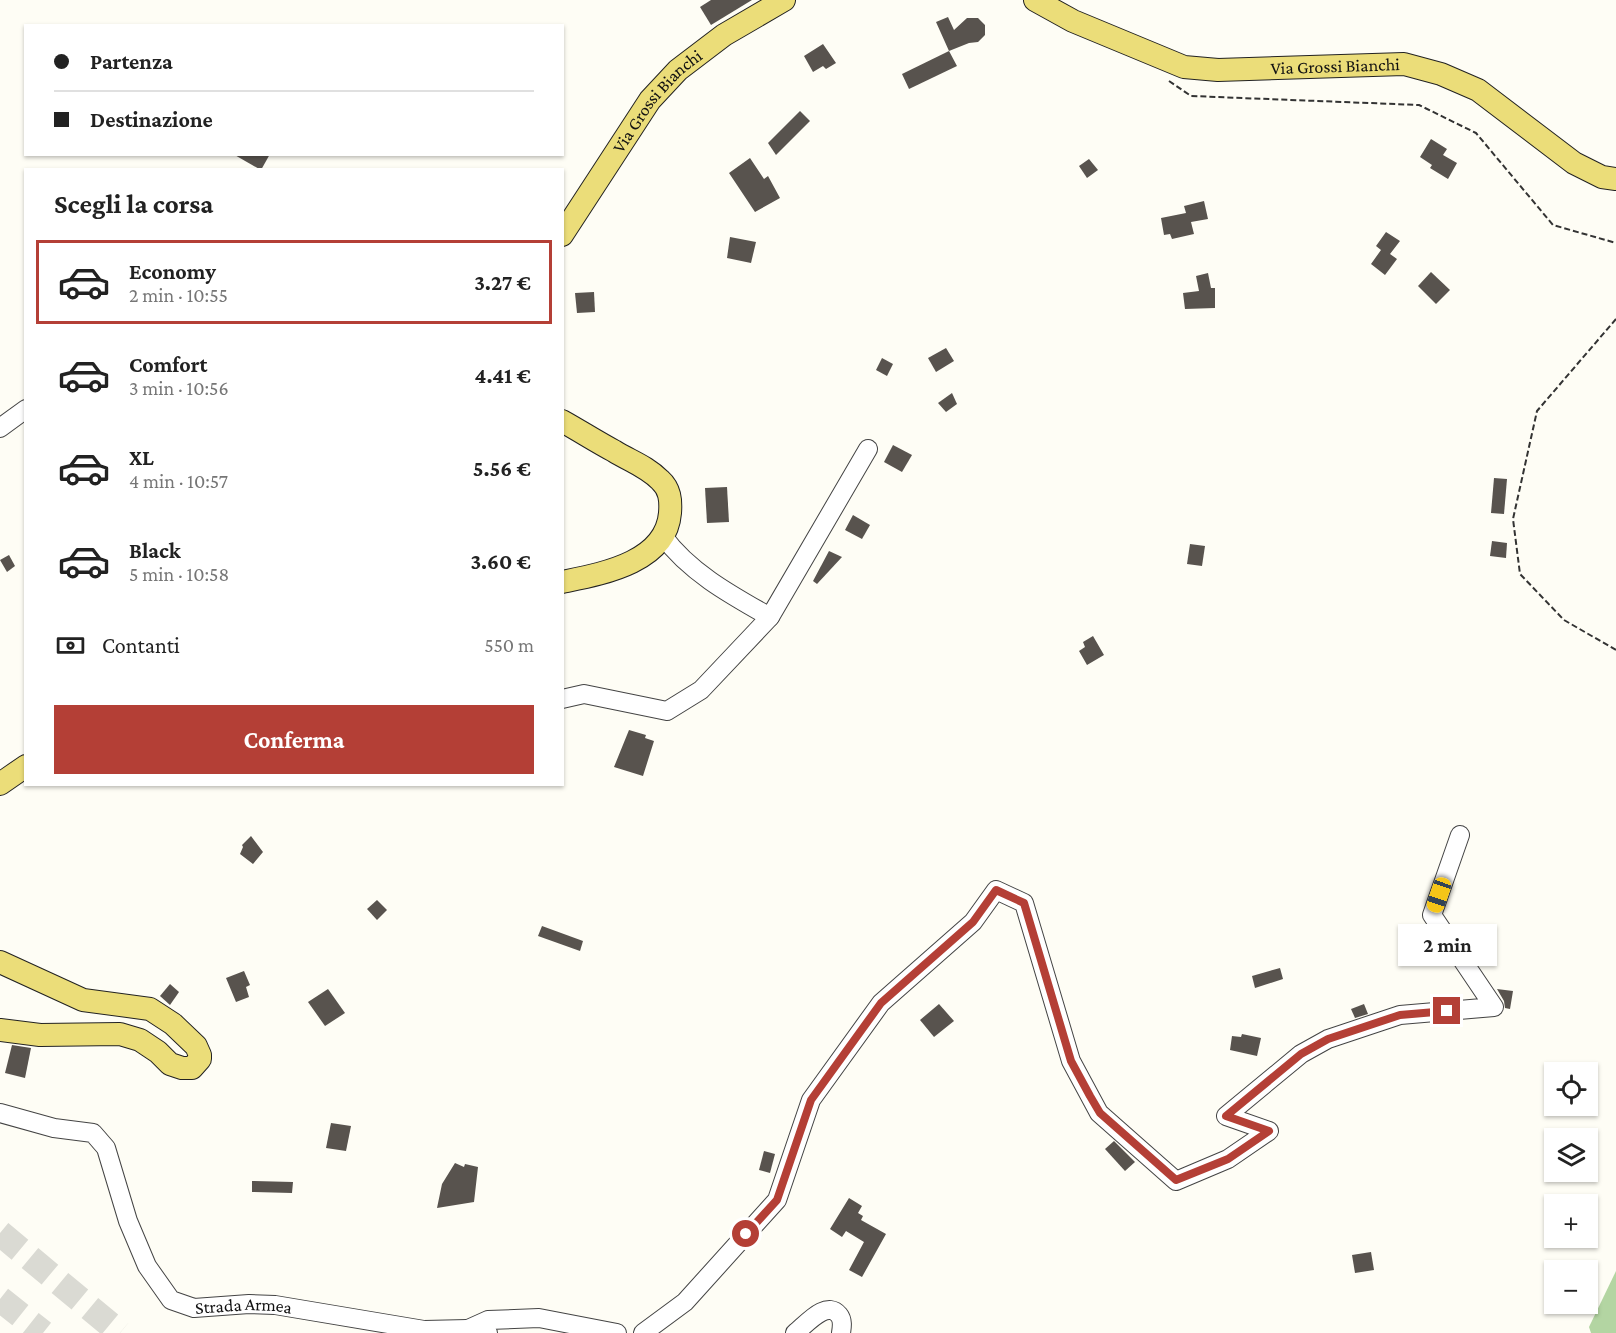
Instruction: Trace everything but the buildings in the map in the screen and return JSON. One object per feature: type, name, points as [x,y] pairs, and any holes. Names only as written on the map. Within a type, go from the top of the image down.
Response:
[{"type":"main road","name":"Via Grossi Bianchi","points":[[564,232],[650,100],[678,70],[724,34],[784,0]]},
{"type":"main road","name":"Via Grossi Bianchi","points":[[1035,0],[1073,21],[1184,67],[1218,70],[1404,64],[1432,71],[1478,90],[1574,163],[1602,177],[1616,179]]},
{"type":"main road","points":[[564,423],[616,453],[643,465],[662,481],[669,492],[671,505],[670,519],[663,536],[651,549],[631,562],[564,581]]},
{"type":"main road","points":[[0,784],[24,767]]},
{"type":"main road","points":[[0,962],[84,1000],[150,1009],[173,1024],[196,1046],[200,1059],[192,1068],[182,1068],[170,1064],[158,1052],[140,1040],[120,1034],[40,1035],[0,1030]]},
{"type":"street","points":[[0,428],[24,410]]},
{"type":"street","points":[[564,699],[584,694],[667,711],[701,690],[770,617],[868,449]]},
{"type":"street","points":[[663,536],[673,550],[717,586],[770,617]]},
{"type":"street","points":[[643,1333],[685,1302],[777,1200],[811,1100],[881,1003],[973,922],[996,890],[1024,903],[1071,1061],[1100,1113],[1176,1180],[1228,1159],[1269,1131],[1226,1116],[1301,1054],[1328,1039],[1400,1015],[1494,1007],[1432,915],[1460,835]]},
{"type":"street","name":"Strada Armea","points":[[0,1113],[54,1128],[93,1134],[102,1141],[128,1221],[147,1266],[171,1300],[195,1308],[249,1304],[275,1305],[424,1330],[468,1329],[488,1333]]},
{"type":"street","points":[[795,1333],[806,1326],[814,1316],[826,1310],[839,1315],[843,1324],[841,1333]]},
{"type":"street","points":[[468,1329],[488,1320],[539,1318],[617,1333]]},
{"type":"path","points":[[1170,61],[1169,82],[1191,96],[1419,105],[1476,132],[1553,225],[1616,243]]},
{"type":"path","points":[[1616,319],[1537,411],[1513,519],[1520,574],[1564,620],[1616,650]]},
{"type":"green space","points":[[1616,1271],[1616,1333],[1591,1333],[1589,1327],[1595,1314],[1598,1314],[1598,1308]]},
{"type":"tunnel","points":[[0,1233],[120,1333]]},
{"type":"tunnel","points":[[0,1299],[43,1333]]},
{"type":"route","points":[[746,1234],[777,1200],[811,1100],[881,1003],[973,922],[996,890],[1024,903],[1071,1061],[1100,1113],[1176,1180],[1228,1159],[1269,1131],[1226,1116],[1301,1054],[1328,1039],[1400,1015],[1447,1011]]}]
